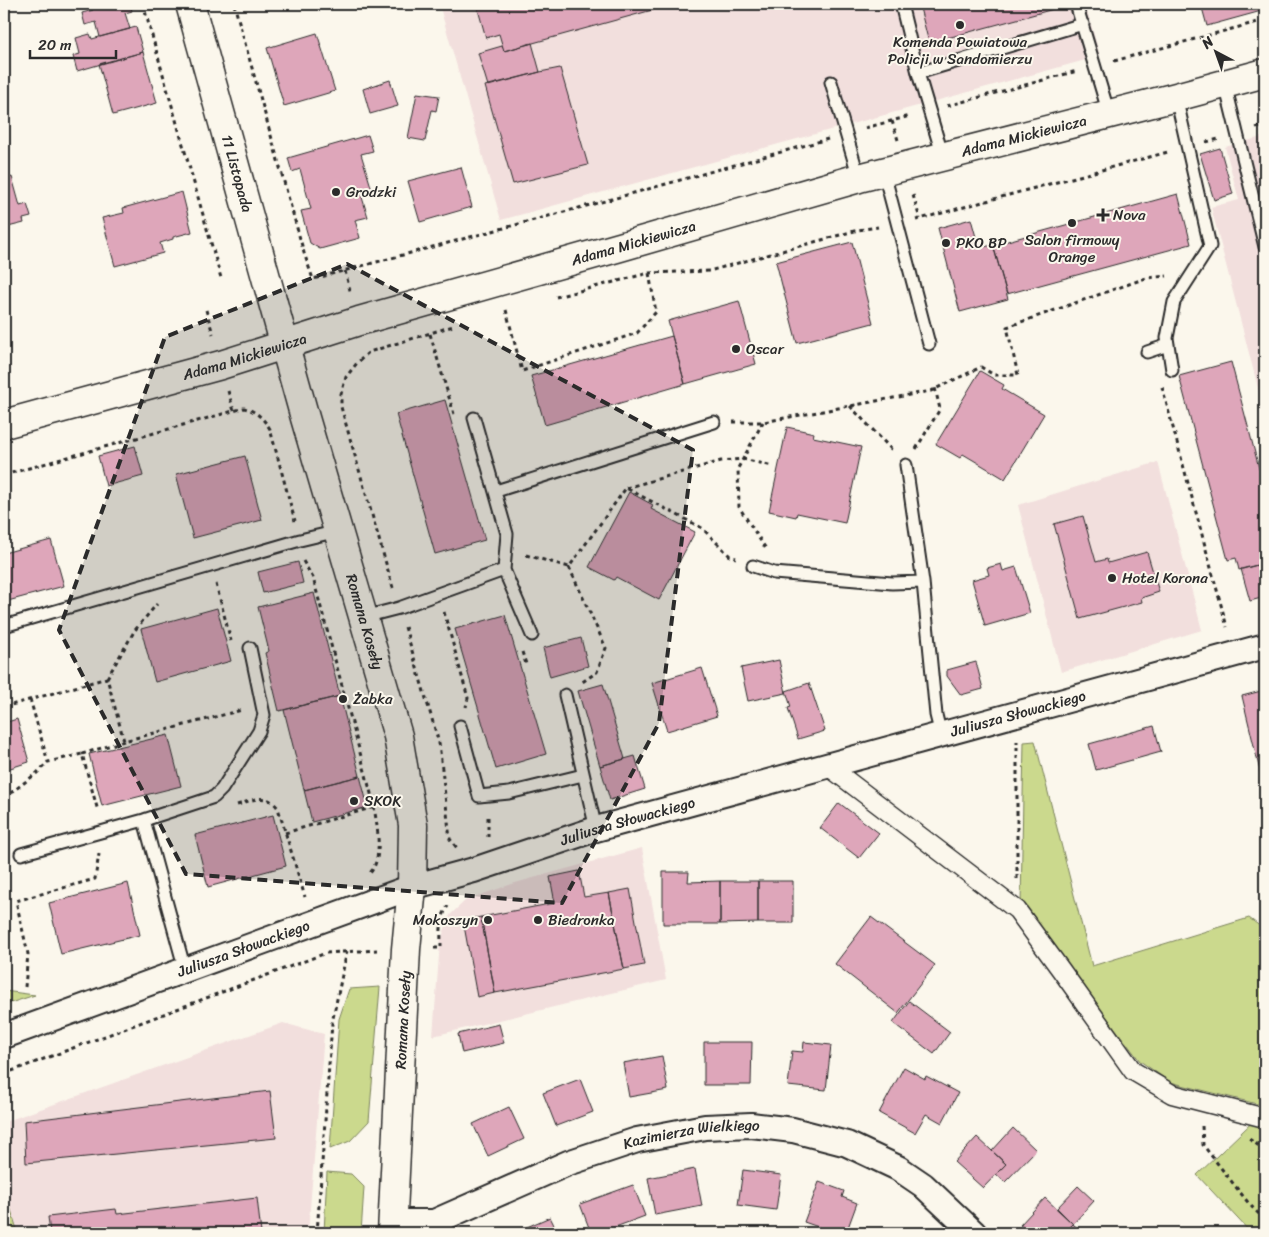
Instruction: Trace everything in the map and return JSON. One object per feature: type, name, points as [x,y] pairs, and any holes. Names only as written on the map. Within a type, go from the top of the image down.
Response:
[{"type":"street","name":"11 Listopada","points":[[190,4],[285,345]]},
{"type":"street","name":"Adama Mickiewicza","points":[[4,424],[221,365],[359,321],[872,176],[1265,73]]},
{"type":"street","name":"Romana Koseły","points":[[285,345],[398,736],[413,825],[412,887],[406,949],[392,1228]]},
{"type":"street","name":"Juliusza Słowackiego","points":[[4,1036],[412,887],[474,870],[596,830],[1265,646]]},
{"type":"street","points":[[828,766],[1017,910],[1133,1071],[1172,1094],[1265,1118]]},
{"type":"street","name":"Kazimierza Wielkiego","points":[[392,1228],[434,1222],[568,1164],[637,1140],[705,1127],[750,1125],[793,1130],[847,1144],[898,1168],[923,1185],[974,1233]]},
{"type":"lane","points":[[901,4],[942,157]]},
{"type":"lane","points":[[1076,4],[1109,114]]},
{"type":"lane","points":[[918,72],[1083,24]]},
{"type":"lane","points":[[831,82],[846,133],[898,224],[929,344]]},
{"type":"lane","points":[[1225,84],[1265,247]]},
{"type":"lane","points":[[1172,370],[1167,338],[1174,302],[1210,246],[1176,97]]},
{"type":"lane","points":[[1147,352],[1168,345]]},
{"type":"lane","points":[[474,418],[507,534],[504,570],[532,635]]},
{"type":"lane","points":[[496,491],[714,422]]},
{"type":"lane","points":[[906,465],[923,582],[936,715],[941,736]]},
{"type":"lane","points":[[4,626],[300,540],[338,531]]},
{"type":"lane","points":[[753,566],[774,573],[892,583],[923,582]]},
{"type":"lane","points":[[363,617],[400,608],[504,570]]},
{"type":"lane","points":[[21,854],[144,820],[214,797],[222,790],[259,731],[264,715],[250,648]]},
{"type":"lane","points":[[565,695],[596,830]]},
{"type":"lane","points":[[460,726],[479,796],[509,793],[583,775]]},
{"type":"lane","points":[[144,820],[185,970]]},
{"type":"path","points":[[143,4],[221,278]]},
{"type":"path","points":[[234,4],[313,279],[1265,20]]},
{"type":"path","points":[[892,122],[899,145]]},
{"type":"path","points":[[554,298],[649,273],[709,271],[858,230],[920,220],[1265,126]]},
{"type":"path","points":[[912,192],[920,220]]},
{"type":"path","points":[[345,271],[352,297]]},
{"type":"path","points":[[511,309],[506,310],[522,371],[637,333],[656,312],[649,273]]},
{"type":"path","points":[[714,422],[763,422],[931,390],[981,367],[994,375],[1018,375],[1007,327],[1146,278],[1192,274]]},
{"type":"path","points":[[206,310],[213,334]]},
{"type":"path","points":[[458,325],[369,352],[346,377],[341,394],[341,407],[439,743],[450,839],[456,848],[461,849]]},
{"type":"path","points":[[430,334],[454,415]]},
{"type":"path","points":[[1172,370],[1160,377],[1227,627]]},
{"type":"path","points":[[850,406],[906,465],[940,409],[935,388]]},
{"type":"path","points":[[228,390],[234,411]]},
{"type":"path","points":[[4,475],[244,408],[258,414],[270,429],[300,540]]},
{"type":"path","points":[[763,422],[738,468],[739,507],[772,557],[774,573]]},
{"type":"path","points":[[569,567],[626,488],[721,461],[743,458],[773,466]]},
{"type":"path","points":[[626,488],[702,528],[730,556],[753,566]]},
{"type":"path","points":[[506,550],[569,567]]},
{"type":"path","points":[[565,695],[598,672],[606,648],[569,567]]},
{"type":"path","points":[[443,609],[468,698],[460,726]]},
{"type":"path","points":[[521,646],[526,664]]},
{"type":"path","points":[[4,706],[107,678],[124,741]]},
{"type":"path","points":[[30,699],[48,762]]},
{"type":"path","points":[[4,798],[37,773],[48,762],[262,705]]},
{"type":"path","points":[[1017,739],[1017,910]]},
{"type":"path","points":[[25,987],[28,954],[16,901],[95,879],[103,830],[82,754]]},
{"type":"path","points":[[488,795],[488,845]]},
{"type":"path","points":[[230,807],[258,799],[267,799],[274,802],[278,808],[306,900]]},
{"type":"path","points":[[285,833],[374,807]]},
{"type":"path","points":[[441,948],[441,922],[444,911],[450,902]]},
{"type":"path","points":[[4,1074],[326,953],[386,950]]},
{"type":"path","points":[[317,1233],[332,1023],[347,951]]},
{"type":"path","points":[[1200,1102],[1203,1145],[1250,1205],[1265,1220]]},
{"type":"path","points":[[1244,1135],[1265,1150]]},
{"type":"highlighted area","points":[[347,264],[693,450],[659,723],[562,903],[186,874],[59,630],[165,337]]},
{"type":"shaded area","points":[[439,4],[1085,4],[1100,56],[501,220]]},
{"type":"shaded area","points":[[1265,136],[1265,415],[1211,207],[1239,200],[1225,147]]},
{"type":"shaded area","points":[[1158,462],[1202,630],[1061,672],[1018,505]]},
{"type":"shaded area","points":[[642,848],[666,980],[433,1036],[440,942],[450,915],[466,900],[515,883]]},
{"type":"shaded area","points":[[283,1023],[324,1034],[308,1233],[18,1233],[4,1187],[4,1122]]},
{"type":"green space","points":[[1035,741],[1092,966],[1249,918],[1265,930],[1265,1106],[1170,1082],[1140,1061],[1021,905],[1024,742]]},
{"type":"green space","points":[[380,987],[369,1121],[350,1141],[330,1149],[339,1019],[349,989]]},
{"type":"green space","points":[[4,991],[35,995],[4,1005]]},
{"type":"green space","points":[[1265,1110],[1265,1233],[1251,1233],[1197,1175]]},
{"type":"green space","points":[[327,1172],[351,1174],[364,1187],[361,1233],[324,1233]]},
{"type":"green space","points":[[4,1187],[18,1233],[4,1233]]},
{"type":"building","points":[[91,4],[130,4],[132,11],[125,13],[130,29],[100,37],[96,22],[85,25],[82,13],[93,10]]},
{"type":"building","points":[[485,4],[674,4],[504,51],[499,34],[486,38],[477,6]]},
{"type":"building","name":"Komenda Powiatowa Policji w Sandomierzu","points":[[919,4],[1060,4],[1061,7],[929,43]]},
{"type":"building","points":[[1201,4],[1265,4],[1265,10],[1207,26]]},
{"type":"building","points":[[136,27],[143,52],[77,71],[73,56],[80,54],[76,38],[90,34],[92,39]]},
{"type":"building","points":[[317,33],[335,91],[284,106],[267,48]]},
{"type":"building","points":[[532,43],[540,72],[488,86],[478,53],[502,46],[504,51]]},
{"type":"building","points":[[143,52],[157,103],[113,115],[99,64]]},
{"type":"building","points":[[560,68],[588,165],[513,184],[485,86]]},
{"type":"building","points":[[390,80],[398,106],[370,114],[363,89]]},
{"type":"building","points":[[417,93],[439,96],[436,111],[432,110],[425,141],[408,138]]},
{"type":"building","name":"Grodzki","points":[[368,135],[373,151],[361,154],[372,190],[361,194],[368,217],[355,220],[360,238],[320,249],[310,243],[301,211],[311,209],[300,169],[292,172],[288,158]]},
{"type":"building","points":[[1220,148],[1233,194],[1214,200],[1200,154]]},
{"type":"building","points":[[461,167],[472,207],[420,222],[408,181]]},
{"type":"building","points":[[1265,167],[1265,190],[1260,169]]},
{"type":"building","points":[[12,177],[20,206],[27,204],[31,217],[23,219],[24,223],[8,227],[4,210],[4,179]]},
{"type":"building","points":[[182,192],[192,232],[160,243],[163,253],[115,266],[102,218],[124,213],[123,208]]},
{"type":"building","points":[[1178,194],[1191,244],[1007,294],[993,245]]},
{"type":"building","points":[[971,219],[979,248],[993,245],[1008,299],[960,312],[938,228]]},
{"type":"building","points":[[852,242],[873,323],[797,343],[776,262]]},
{"type":"building","points":[[739,301],[756,364],[685,384],[668,321]]},
{"type":"building","points":[[672,336],[685,384],[545,425],[531,376]]},
{"type":"building","points":[[1231,362],[1265,491],[1265,563],[1239,570],[1236,558],[1228,560],[1179,376]]},
{"type":"building","points":[[980,371],[1004,385],[1002,389],[1044,414],[1005,479],[963,454],[960,458],[936,444]]},
{"type":"building","points":[[445,400],[485,540],[435,554],[396,414]]},
{"type":"building","points":[[787,427],[814,433],[813,437],[861,447],[845,523],[797,513],[796,517],[769,511]]},
{"type":"building","points":[[135,446],[143,476],[106,486],[98,456]]},
{"type":"building","points":[[245,456],[262,520],[193,538],[176,474]]},
{"type":"building","points":[[629,492],[653,505],[651,509],[695,532],[659,600],[616,577],[614,580],[589,567]]},
{"type":"building","name":"Hotel Korona","points":[[1083,516],[1096,562],[1107,559],[1108,563],[1147,552],[1159,592],[1141,598],[1142,602],[1080,619],[1054,524]]},
{"type":"building","points":[[51,540],[64,586],[4,602],[4,553]]},
{"type":"building","points":[[298,562],[303,583],[263,593],[258,572]]},
{"type":"building","points":[[1265,563],[1265,597],[1250,601],[1241,569]]},
{"type":"building","points":[[1001,564],[1003,571],[1016,567],[1030,613],[985,626],[972,580],[989,575],[987,568]]},
{"type":"building","points":[[314,593],[340,696],[279,711],[265,653],[269,651],[258,607]]},
{"type":"building","points":[[217,608],[231,661],[155,682],[141,629]]},
{"type":"building","points":[[505,615],[546,754],[496,769],[455,629]]},
{"type":"building","points":[[581,638],[588,666],[550,677],[543,648]]},
{"type":"building","points":[[779,660],[786,693],[748,701],[741,668]]},
{"type":"building","points":[[976,662],[983,689],[961,695],[947,676],[947,670]]},
{"type":"building","points":[[702,668],[717,716],[667,731],[652,683]]},
{"type":"building","points":[[809,683],[825,731],[798,739],[788,708],[791,707],[786,691]]},
{"type":"building","points":[[603,684],[625,759],[600,766],[578,691]]},
{"type":"building","points":[[1265,690],[1265,792],[1242,696]]},
{"type":"building","points":[[340,696],[360,776],[304,790],[284,710]]},
{"type":"building","points":[[17,719],[29,762],[4,770],[4,723]]},
{"type":"building","points":[[1154,726],[1161,752],[1096,770],[1089,744]]},
{"type":"building","points":[[168,735],[181,786],[102,806],[89,754]]},
{"type":"building","points":[[635,756],[645,789],[610,800],[600,766]]},
{"type":"building","points":[[360,776],[368,807],[312,822],[304,790]]},
{"type":"building","points":[[839,803],[879,833],[859,858],[820,828]]},
{"type":"building","points":[[273,815],[286,866],[208,887],[195,835]]},
{"type":"building","points":[[579,871],[584,897],[609,893],[624,969],[495,993],[481,917],[555,903],[550,877]]},
{"type":"building","points":[[663,872],[689,872],[688,882],[720,881],[720,924],[663,924]]},
{"type":"building","points":[[720,881],[758,881],[758,923],[720,924]]},
{"type":"building","points":[[758,881],[793,881],[793,923],[758,923]]},
{"type":"building","points":[[128,883],[140,935],[61,954],[49,903]]},
{"type":"building","points":[[630,889],[644,965],[624,969],[609,893]]},
{"type":"building","points":[[481,917],[495,993],[477,997],[463,920]]},
{"type":"building","points":[[871,917],[935,965],[898,1013],[835,964]]},
{"type":"building","points":[[909,1001],[950,1032],[934,1054],[893,1023]]},
{"type":"building","points":[[499,1024],[504,1043],[462,1053],[458,1034]]},
{"type":"building","points":[[704,1042],[752,1042],[751,1085],[704,1085]]},
{"type":"building","points":[[804,1042],[831,1045],[826,1090],[788,1086],[792,1051],[803,1052]]},
{"type":"building","points":[[662,1056],[668,1090],[629,1097],[623,1063]]},
{"type":"building","points":[[904,1067],[925,1079],[926,1076],[958,1093],[942,1123],[926,1114],[915,1133],[879,1113]]},
{"type":"building","points":[[580,1079],[593,1112],[556,1126],[543,1093]]},
{"type":"building","points":[[270,1091],[276,1138],[26,1163],[24,1121]]},
{"type":"building","points":[[509,1107],[524,1139],[488,1156],[473,1124]]},
{"type":"building","points":[[1013,1128],[1036,1150],[1005,1182],[996,1174],[1006,1164],[992,1151]]},
{"type":"building","points":[[977,1137],[1006,1164],[983,1188],[954,1162]]},
{"type":"building","points":[[695,1169],[702,1206],[655,1215],[648,1178]]},
{"type":"building","points":[[743,1170],[781,1175],[776,1210],[738,1205]]},
{"type":"building","points":[[819,1182],[844,1191],[842,1197],[857,1203],[846,1233],[823,1233],[824,1229],[804,1222]]},
{"type":"building","points":[[633,1185],[645,1216],[610,1229],[609,1227],[591,1233],[580,1204]]},
{"type":"building","points":[[1078,1186],[1094,1201],[1073,1224],[1057,1208]]},
{"type":"building","points":[[257,1198],[261,1233],[50,1233],[48,1217],[116,1209],[117,1214]]},
{"type":"building","points":[[1045,1198],[1073,1224],[1064,1233],[1029,1233],[1020,1225]]},
{"type":"building","points":[[550,1217],[558,1233],[513,1233]]},
{"type":"building","points":[[1073,1224],[1083,1233],[1064,1233]]},
{"type":"building","points":[[892,1228],[898,1233],[887,1233]]},
{"type":"place","name":"Komenda Powiatowa Policji w Sandomierzu","points":[[960,25]]},
{"type":"place","name":"Grodzki","points":[[336,192]]},
{"type":"place","name":"Nova","points":[[1103,215]]},
{"type":"place","name":"Salon firmowy Orange","points":[[1072,223]]},
{"type":"place","name":"PKO BP","points":[[946,243]]},
{"type":"place","name":"Oscar","points":[[736,349]]},
{"type":"place","name":"Hotel Korona","points":[[1112,578]]},
{"type":"place","name":"Żabka","points":[[343,699]]},
{"type":"place","name":"SKOK","points":[[354,801]]},
{"type":"place","name":"Mokoszyn","points":[[488,920]]},
{"type":"place","name":"Biedronka","points":[[538,920]]}]
